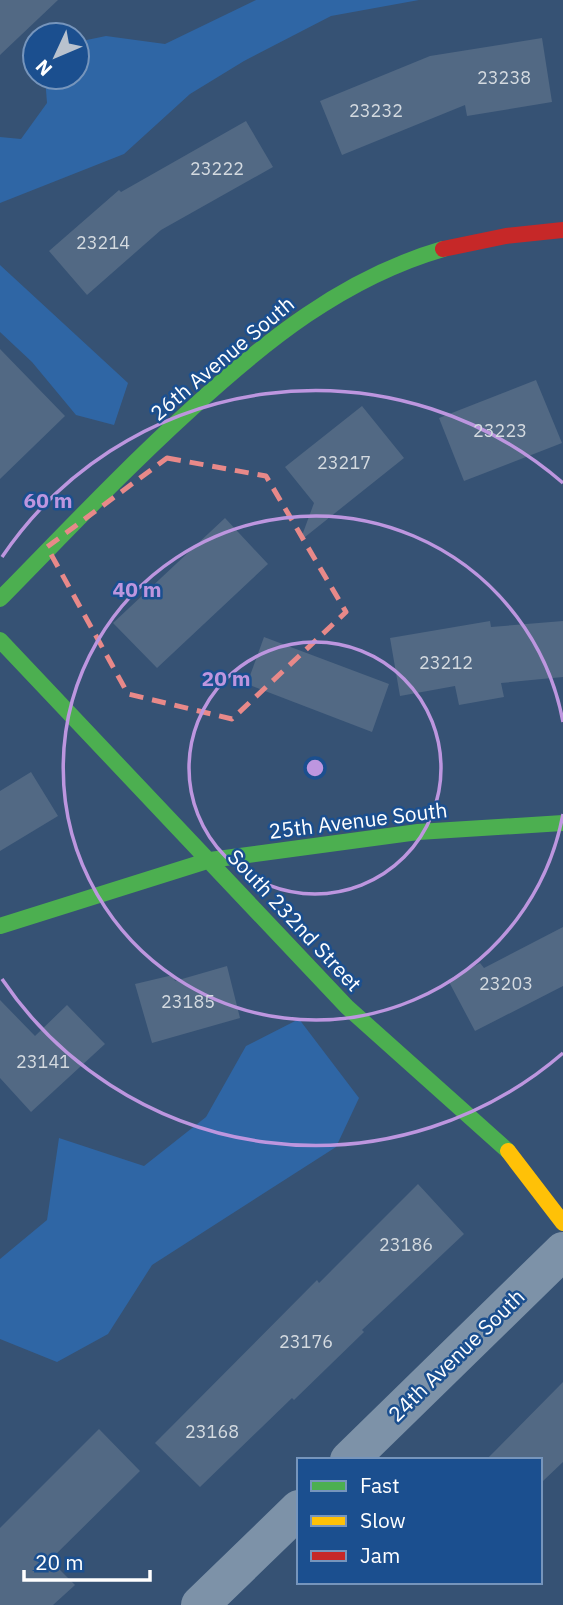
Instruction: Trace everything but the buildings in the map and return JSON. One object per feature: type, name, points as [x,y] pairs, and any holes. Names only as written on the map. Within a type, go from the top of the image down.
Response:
[{"type":"street","name":"26th Avenue South","points":[[0,599],[167,429],[263,346],[345,289],[419,256],[477,240],[563,230]]},
{"type":"street","name":"South 232nd Street","points":[[0,640],[347,1007],[512,1156],[563,1223]]},
{"type":"street","name":"25th Avenue South","points":[[0,926],[210,860],[418,832],[563,823]]},
{"type":"street","name":"24th Avenue South","points":[[351,1458],[563,1251]]},
{"type":"street","points":[[200,1605],[297,1510]]},
{"type":"highlighted area","points":[[167,458],[266,476],[346,612],[232,719],[128,694],[47,547]]},
{"type":"shaded area","points":[[256,0],[419,0],[331,16],[244,61],[190,94],[124,154],[0,203],[0,137],[21,139],[47,103],[46,91],[91,91],[91,39],[106,36],[165,44]]},
{"type":"shaded area","points":[[0,265],[128,383],[114,425],[76,415],[32,362],[0,332]]},
{"type":"shaded area","points":[[299,1019],[359,1098],[336,1147],[152,1265],[108,1334],[57,1362],[0,1339],[0,1259],[47,1220],[59,1138],[144,1166],[206,1117],[246,1046]]},
{"type":"traffic: fast","points":[[0,599],[164,434],[217,385],[276,337],[338,295],[372,277],[406,261],[443,249]]},
{"type":"traffic: fast","points":[[0,640],[347,1007],[508,1151]]},
{"type":"traffic: fast","points":[[0,926],[210,860],[418,832],[563,823]]},
{"type":"traffic: slow","points":[[508,1151],[563,1223]]},
{"type":"traffic: jam","points":[[443,249],[506,236],[563,230]]}]
